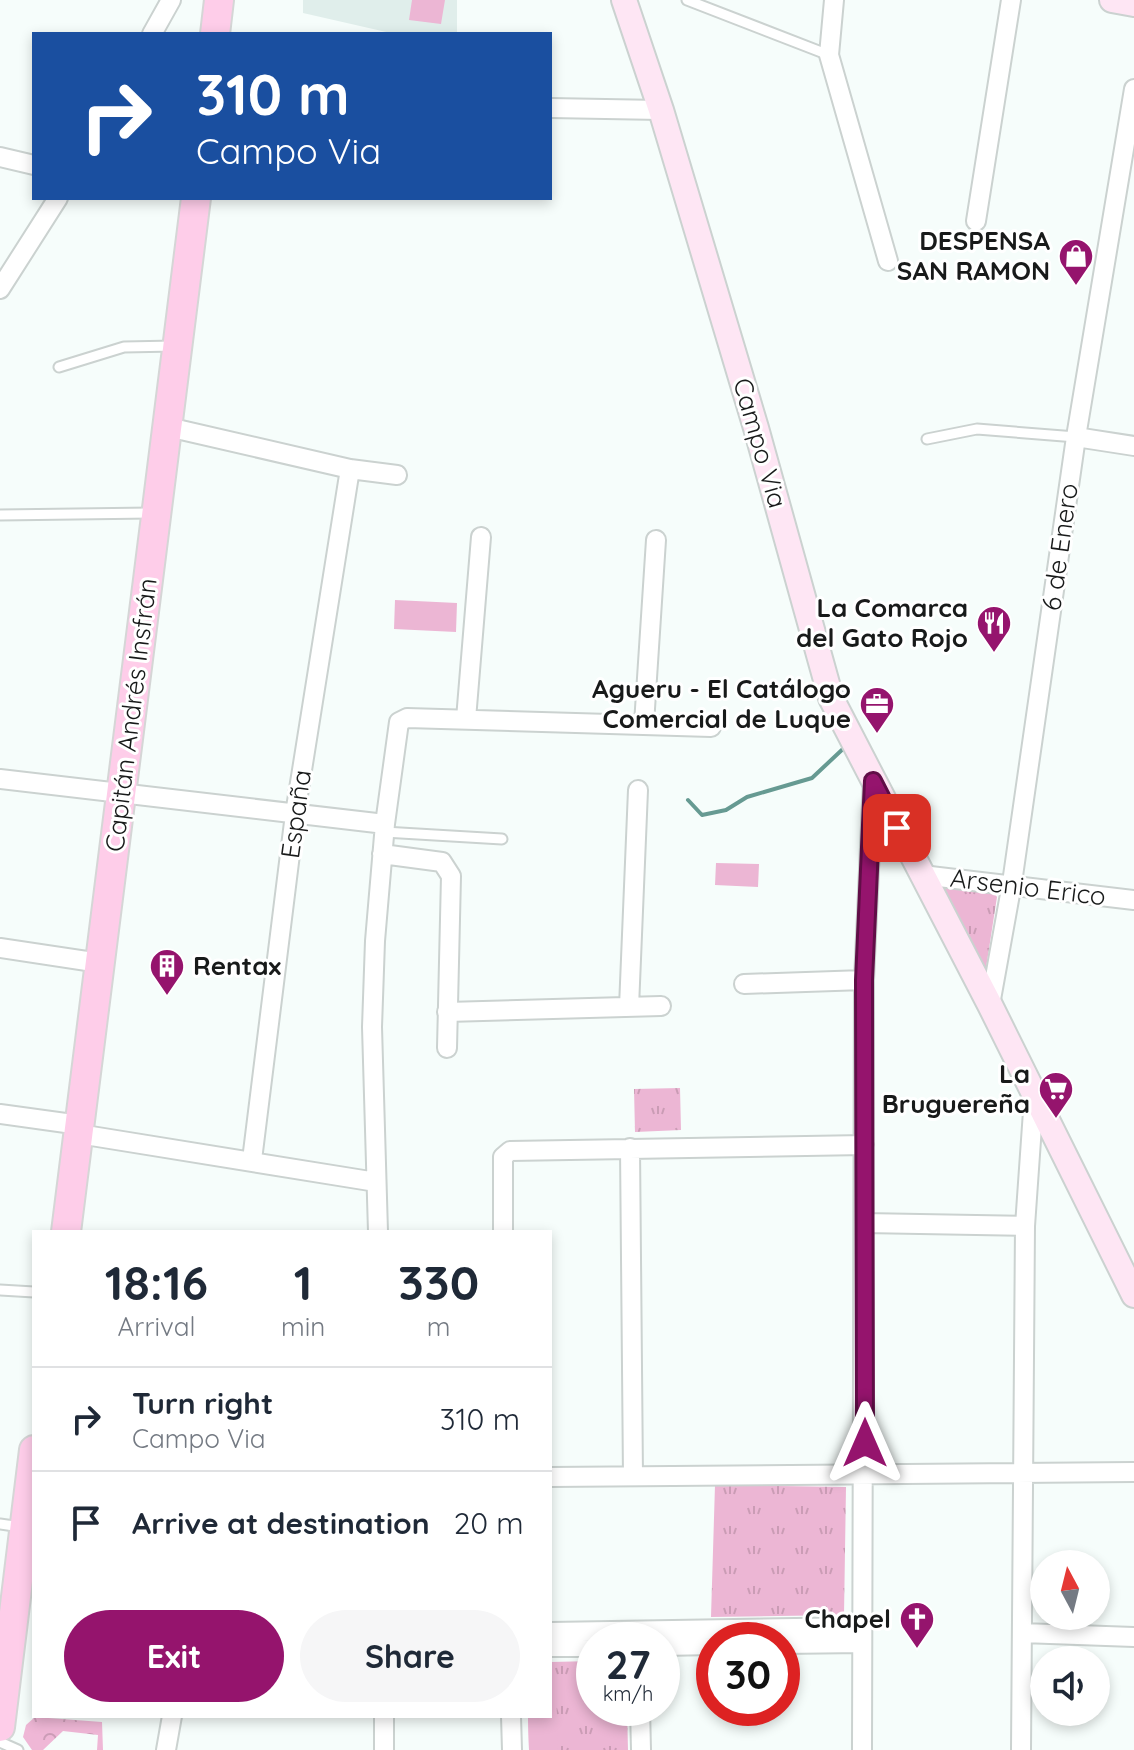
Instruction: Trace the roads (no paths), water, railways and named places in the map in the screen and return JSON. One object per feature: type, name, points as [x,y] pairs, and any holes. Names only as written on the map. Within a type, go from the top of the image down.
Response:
[{"type":"main road","points":[[215,32],[219,0]]},
{"type":"main road","name":"Capitán Andrés Insfrán","points":[[66,1230],[196,200]]},
{"type":"main road","points":[[0,1727],[12,1526],[32,1457]]},
{"type":"street","points":[[153,32],[171,0]]},
{"type":"street","name":"Campo Via","points":[[624,0],[661,110],[831,698],[990,1005],[1134,1295]]},
{"type":"street","points":[[834,0],[829,55],[888,261]]},
{"type":"street","points":[[976,221],[1011,0]]},
{"type":"street","points":[[1112,0],[1134,4]]},
{"type":"street","name":"6 de Enero","points":[[990,1005],[1012,883],[1076,437],[1134,89]]},
{"type":"street","points":[[552,108],[661,110]]},
{"type":"street","points":[[0,157],[32,165]]},
{"type":"street","points":[[0,289],[57,200]]},
{"type":"street","points":[[168,427],[350,469],[397,475]]},
{"type":"street","points":[[1076,437],[1134,446]]},
{"type":"street","name":"España","points":[[252,1160],[295,814],[350,469]]},
{"type":"street","points":[[466,719],[481,537]]},
{"type":"street","points":[[644,724],[656,540]]},
{"type":"street","points":[[378,1230],[372,1027],[384,828],[399,722],[407,718],[711,727]]},
{"type":"street","points":[[0,779],[121,796],[295,814],[384,828]]},
{"type":"street","points":[[862,1750],[864,980],[873,781]]},
{"type":"street","points":[[629,1007],[638,790]]},
{"type":"street","points":[[382,854],[442,862],[450,872],[447,1048]]},
{"type":"street","name":"Arsenio Erico","points":[[922,875],[1012,883],[1134,900]]},
{"type":"street","points":[[0,948],[100,963]]},
{"type":"street","points":[[744,984],[864,980]]},
{"type":"street","points":[[447,1012],[661,1006]]},
{"type":"street","points":[[1021,1750],[1025,1226],[1034,1097]]},
{"type":"street","points":[[0,1114],[376,1182]]},
{"type":"street","points":[[503,1230],[503,1157],[508,1152],[864,1145]]},
{"type":"street","points":[[630,1148],[633,1476]]},
{"type":"street","points":[[864,1223],[1025,1226]]},
{"type":"street","points":[[552,1477],[1134,1472]]},
{"type":"street","points":[[552,1632],[576,1633]]},
{"type":"street","points":[[1022,1633],[1134,1637]]},
{"type":"street","points":[[680,1635],[862,1635]]},
{"type":"street","points":[[800,1642],[862,1635]]},
{"type":"street","points":[[552,1647],[576,1647]]},
{"type":"street","points":[[166,1750],[172,1718]]},
{"type":"street","points":[[384,1718],[384,1750]]},
{"type":"street","points":[[511,1718],[512,1750]]},
{"type":"street","points":[[640,1726],[641,1750]]},
{"type":"lane","points":[[687,0],[829,55]]},
{"type":"lane","points":[[59,367],[124,347],[178,347]]},
{"type":"lane","points":[[927,439],[977,429],[1076,437]]},
{"type":"lane","points":[[0,515],[155,513]]},
{"type":"lane","points":[[384,828],[502,839]]},
{"type":"lane","points":[[0,1290],[32,1292]]},
{"type":"lane","points":[[0,1742],[18,1750]]},
{"type":"waterway","points":[[688,800],[702,815],[726,810],[747,797],[812,778],[845,747]]},
{"type":"place","name":"DESPENSA SAN RAMON","points":[[1076,287]]},
{"type":"place","name":"La Comarca del Gato Rojo","points":[[994,654]]},
{"type":"place","name":"Agueru - El Catálogo Comercial de Luque","points":[[877,735]]},
{"type":"place","name":"Rentax","points":[[167,997]]},
{"type":"place","name":"La Bruguereña","points":[[1056,1120]]},
{"type":"place","name":"Chapel","points":[[917,1650]]}]
